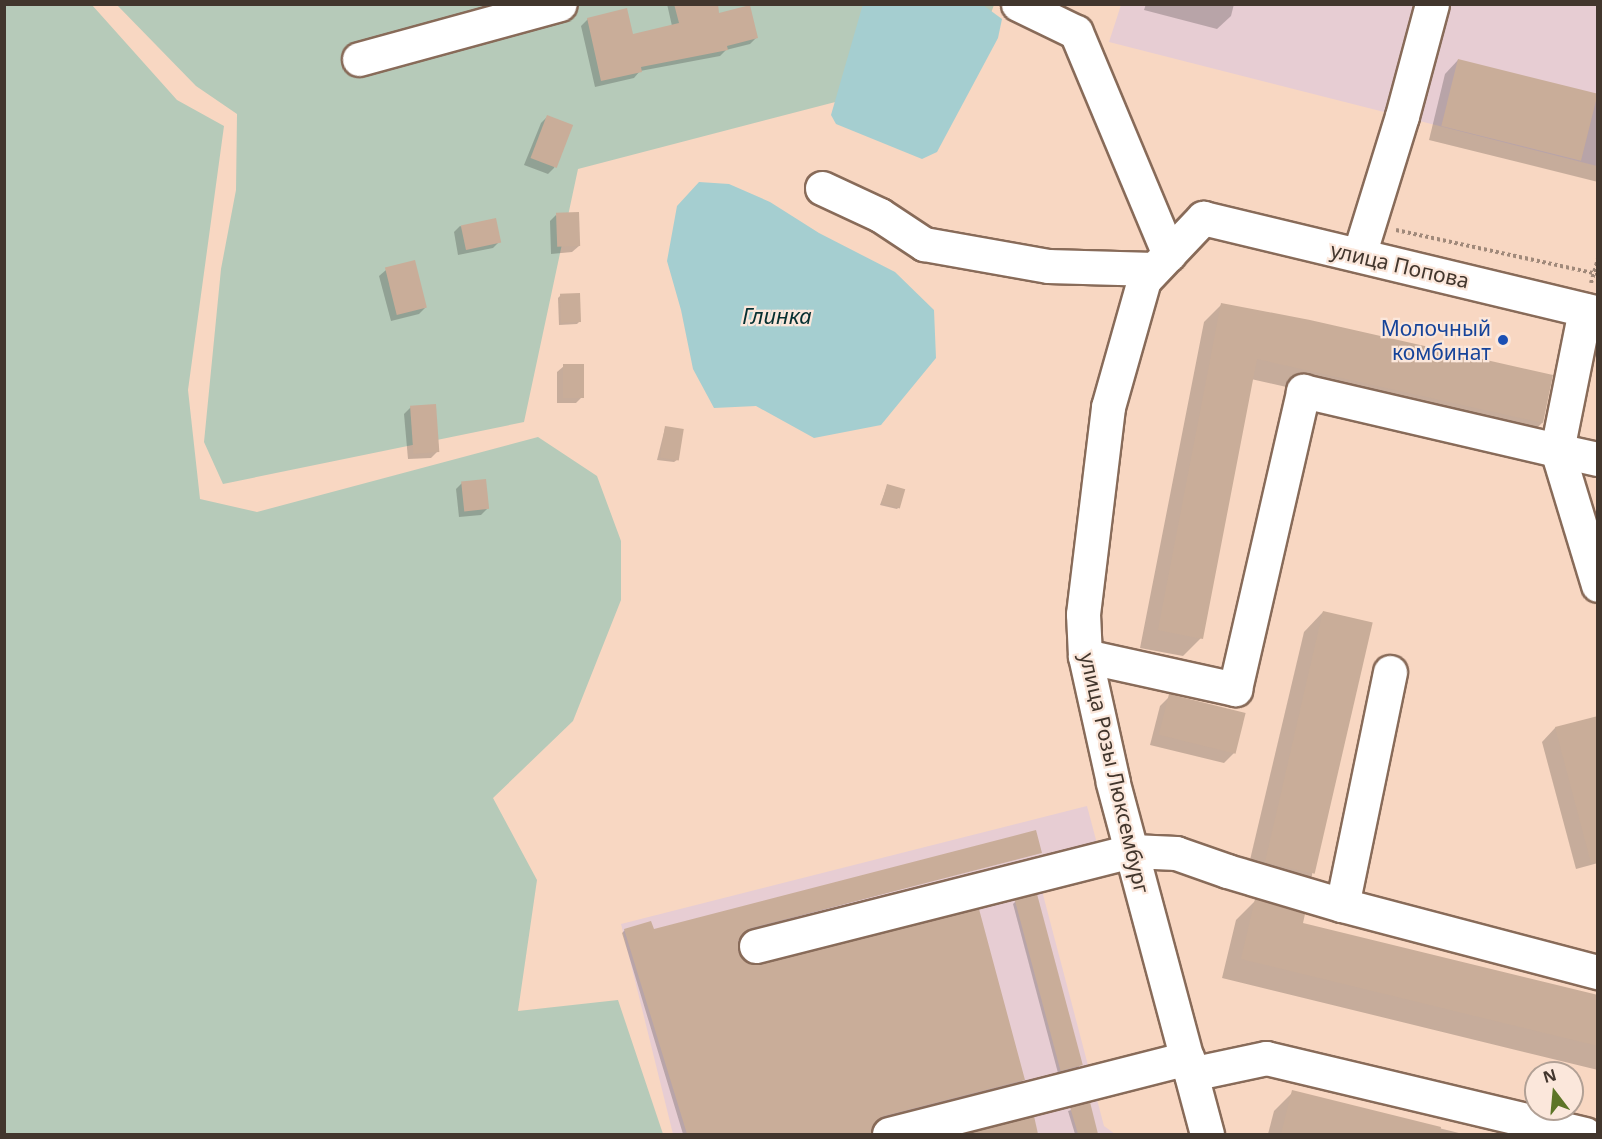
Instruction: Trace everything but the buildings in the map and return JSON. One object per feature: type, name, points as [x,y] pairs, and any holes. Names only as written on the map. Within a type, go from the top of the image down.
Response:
[{"type":"street","points":[[359,59],[560,4]]},
{"type":"street","points":[[822,188],[880,215],[924,244],[1048,266],[1162,262],[1076,32],[1018,4]]},
{"type":"street","points":[[1359,255],[1370,224],[1432,4]]},
{"type":"street","name":"улица Розы Люксембург","points":[[1203,218],[1144,280],[1108,407],[1083,614],[1085,656],[1132,851],[1207,1134]]},
{"type":"street","name":"улица Попова","points":[[1203,218],[1591,311]]},
{"type":"street","points":[[1591,311],[1557,450],[1598,585]]},
{"type":"street","points":[[1085,656],[1235,689],[1303,391],[1598,459]]},
{"type":"street","points":[[1342,905],[1390,672]]},
{"type":"street","points":[[756,946],[1132,851],[1176,853],[1227,871],[1342,905],[1598,972]]},
{"type":"street","points":[[889,1134],[1189,1066],[1266,1058],[1585,1134]]},
{"type":"path","points":[[1370,224],[1598,274]]},
{"type":"shaded area","points":[[1121,5],[1597,5],[1597,166],[1109,42]]},
{"type":"shaded area","points":[[1087,806],[1104,870],[1041,887],[1104,1126],[1115,1134],[673,1134],[621,924]]},
{"type":"green space","points":[[5,5],[92,5],[177,100],[224,126],[188,390],[200,499],[257,512],[538,437],[597,476],[621,541],[621,600],[573,721],[493,798],[537,880],[518,1011],[618,1000],[663,1134],[5,1134]]},
{"type":"green space","points":[[117,5],[994,5],[967,76],[870,93],[578,169],[524,422],[223,484],[204,442],[221,269],[236,190],[237,114],[196,86]]},
{"type":"water","points":[[863,4],[983,5],[1002,19],[998,38],[937,152],[922,159],[836,124],[831,115]]},
{"type":"water","name":"Глинка","points":[[699,182],[729,184],[770,202],[819,233],[895,272],[934,310],[936,358],[881,425],[814,438],[756,406],[714,408],[693,369],[681,310],[667,261],[677,206]]},
{"type":"place","name":"Молочный комбинат","points":[[1503,340]]}]
